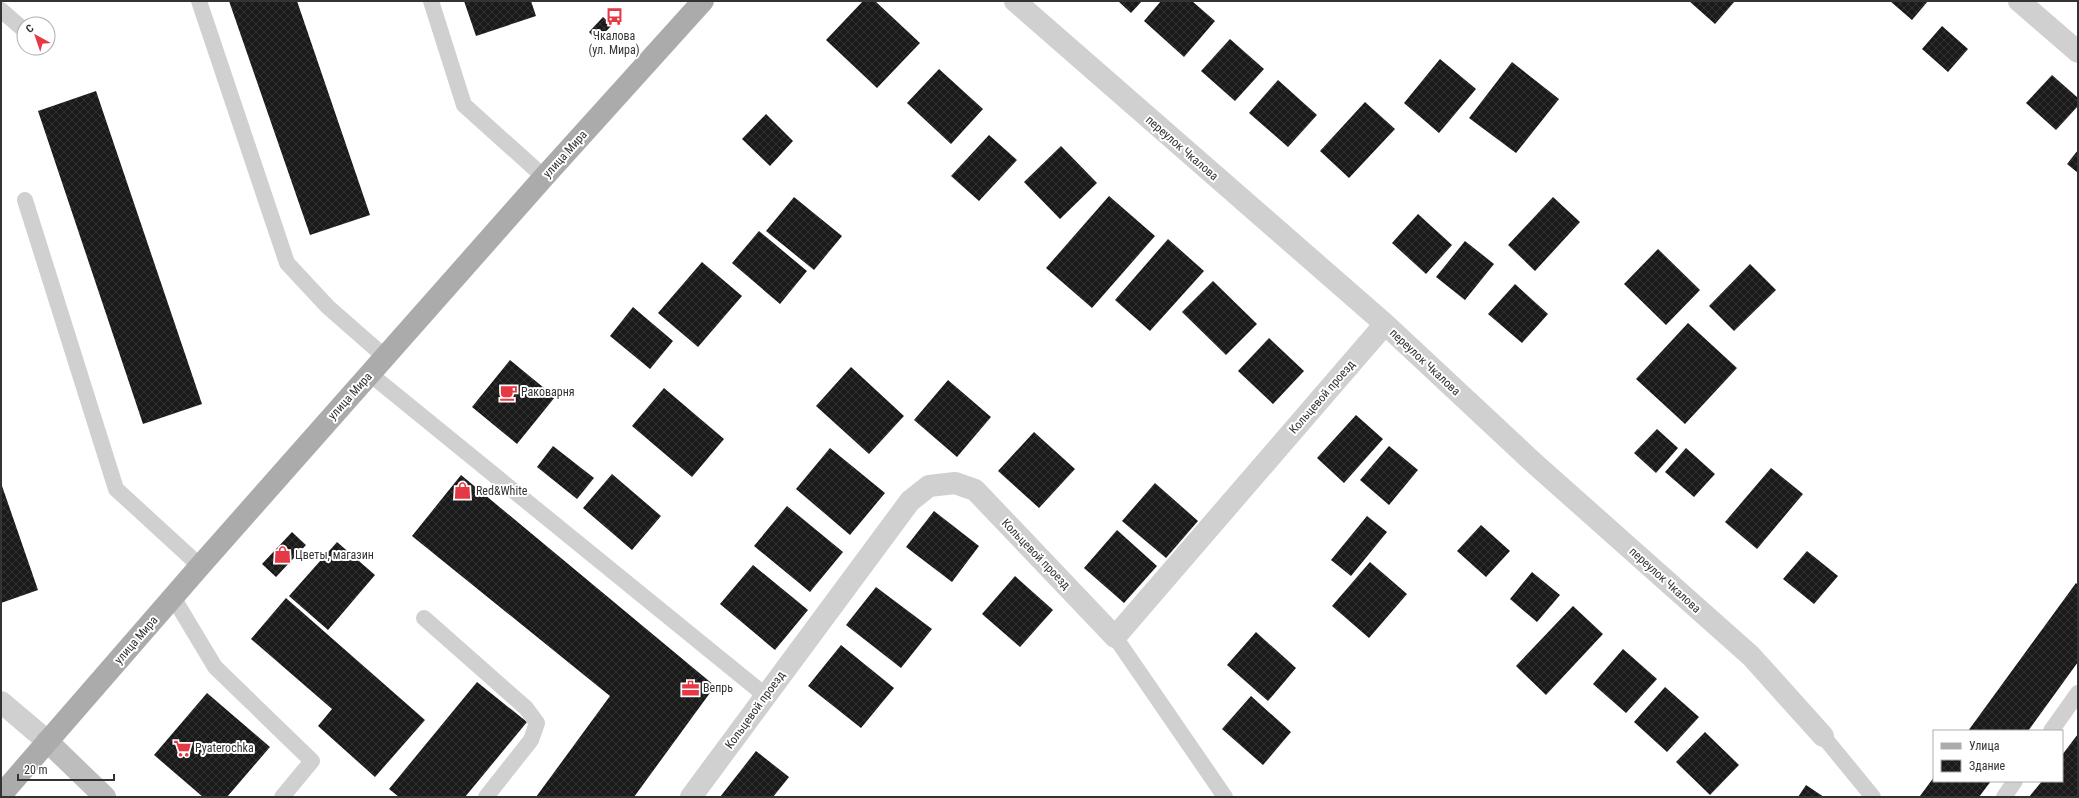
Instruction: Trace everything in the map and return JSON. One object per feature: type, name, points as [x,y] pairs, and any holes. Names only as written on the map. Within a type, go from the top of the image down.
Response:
[{"type":"main road","name":"улица Мира","points":[[1,795],[46,741],[200,566],[544,177],[703,1]]},
{"type":"main road","points":[[46,741],[105,797]]},
{"type":"street","name":"переулок Чкалова","points":[[1015,1],[1385,324],[1535,464],[1751,656],[1823,736]]},
{"type":"street","points":[[2020,1],[2078,52]]},
{"type":"street","name":"Кольцевой проезд","points":[[691,797],[910,501],[929,486],[955,483],[975,490],[1115,637],[1385,324]]},
{"type":"street","points":[[1,702],[46,741]]},
{"type":"lane","points":[[199,1],[287,263],[328,307],[385,357]]},
{"type":"lane","points":[[431,1],[464,105],[544,177]]},
{"type":"lane","points":[[1,10],[16,23]]},
{"type":"lane","points":[[25,200],[116,489],[200,566]]},
{"type":"lane","points":[[370,374],[766,696]]},
{"type":"lane","points":[[173,597],[215,667],[312,761],[282,797]]},
{"type":"lane","points":[[424,618],[526,708],[537,723],[531,740],[486,797]]},
{"type":"lane","points":[[1115,637],[1226,797]]},
{"type":"lane","points":[[2052,730],[2078,693]]},
{"type":"lane","points":[[1823,736],[1873,797]]},
{"type":"lane","points":[[2004,797],[2014,782]]},
{"type":"building","points":[[229,1],[297,1],[370,215],[310,235]]},
{"type":"building","points":[[464,1],[531,1],[536,16],[476,36]]},
{"type":"building","points":[[863,1],[875,1],[920,43],[877,88],[826,40]]},
{"type":"building","points":[[1118,1],[1142,1],[1131,13]]},
{"type":"building","points":[[1161,1],[1192,1],[1215,21],[1184,57],[1144,21]]},
{"type":"building","points":[[1689,1],[1735,1],[1715,24]]},
{"type":"building","points":[[1890,1],[1928,1],[1912,20]]},
{"type":"building","points":[[603,17],[612,25],[597,41],[589,32]]},
{"type":"building","points":[[1942,26],[1968,49],[1948,72],[1922,49]]},
{"type":"building","points":[[1230,39],[1264,69],[1235,101],[1201,71]]},
{"type":"building","points":[[1440,59],[1476,89],[1439,133],[1404,103]]},
{"type":"building","points":[[1512,62],[1559,99],[1516,153],[1469,118]]},
{"type":"building","points":[[939,69],[983,109],[951,144],[907,103]]},
{"type":"building","points":[[2052,75],[2078,98],[2078,106],[2056,130],[2026,103]]},
{"type":"building","points":[[1278,80],[1317,115],[1288,147],[1249,113]]},
{"type":"building","points":[[96,91],[202,404],[143,424],[38,111]]},
{"type":"building","points":[[1365,102],[1395,129],[1349,178],[1320,151]]},
{"type":"building","points":[[766,114],[793,141],[770,166],[742,139]]},
{"type":"building","points":[[989,135],[1017,160],[979,201],[951,176]]},
{"type":"building","points":[[1061,146],[1097,183],[1060,219],[1024,182]]},
{"type":"building","points":[[2078,150],[2078,173],[2067,164]]},
{"type":"building","points":[[1109,196],[1155,236],[1092,308],[1046,268]]},
{"type":"building","points":[[794,197],[842,236],[814,270],[766,231]]},
{"type":"building","points":[[1553,197],[1580,222],[1535,271],[1508,245]]},
{"type":"building","points":[[1418,214],[1452,245],[1426,274],[1392,243]]},
{"type":"building","points":[[759,231],[807,271],[780,304],[732,263]]},
{"type":"building","points":[[1168,239],[1204,271],[1150,331],[1115,300]]},
{"type":"building","points":[[1465,241],[1494,264],[1465,300],[1436,277]]},
{"type":"building","points":[[1658,249],[1700,290],[1666,325],[1624,284]]},
{"type":"building","points":[[702,262],[742,296],[698,347],[658,313]]},
{"type":"building","points":[[1750,264],[1776,290],[1734,331],[1709,306]]},
{"type":"building","points":[[1213,281],[1257,324],[1226,355],[1182,312]]},
{"type":"building","points":[[1515,284],[1548,314],[1522,343],[1488,314]]},
{"type":"building","points":[[633,307],[673,341],[650,369],[610,336]]},
{"type":"building","points":[[1688,323],[1737,368],[1685,424],[1636,379]]},
{"type":"building","points":[[1269,338],[1304,371],[1273,404],[1238,371]]},
{"type":"building","points":[[510,360],[555,397],[517,444],[472,407]]},
{"type":"building","points":[[851,367],[904,416],[869,454],[816,406]]},
{"type":"building","points":[[948,380],[991,417],[957,457],[914,420]]},
{"type":"building","points":[[664,388],[724,439],[692,477],[632,426]]},
{"type":"building","points":[[1356,415],[1383,439],[1344,483],[1317,458]]},
{"type":"building","points":[[1657,429],[1678,448],[1656,473],[1634,453]]},
{"type":"building","points":[[1034,432],[1075,469],[1039,508],[998,471]]},
{"type":"building","points":[[553,446],[594,478],[577,499],[537,467]]},
{"type":"building","points":[[1389,446],[1418,470],[1389,505],[1360,480]]},
{"type":"building","points":[[830,448],[885,493],[850,535],[796,489]]},
{"type":"building","points":[[1686,448],[1715,474],[1694,497],[1665,472]]},
{"type":"building","points":[[1771,468],[1803,494],[1757,549],[1725,522]]},
{"type":"building","points":[[612,474],[661,516],[632,550],[583,508]]},
{"type":"building","points":[[461,475],[715,686],[634,797],[536,797],[610,696],[412,536]]},
{"type":"building","points":[[1,483],[38,590],[1,603]]},
{"type":"building","points":[[1155,483],[1198,521],[1166,558],[1122,521]]},
{"type":"building","points":[[787,506],[843,552],[810,592],[754,546]]},
{"type":"building","points":[[934,511],[979,546],[952,582],[906,547]]},
{"type":"building","points":[[1367,516],[1387,532],[1351,576],[1331,560]]},
{"type":"building","points":[[1481,525],[1510,551],[1486,577],[1457,551]]},
{"type":"building","points":[[1117,530],[1157,566],[1124,603],[1084,568]]},
{"type":"building","points":[[292,532],[306,545],[276,577],[262,564]]},
{"type":"building","points":[[337,542],[375,575],[328,630],[289,596]]},
{"type":"building","points":[[1807,551],[1838,576],[1814,604],[1783,579]]},
{"type":"building","points":[[1370,562],[1407,594],[1369,638],[1332,606]]},
{"type":"building","points":[[753,565],[808,610],[775,650],[720,604]]},
{"type":"building","points":[[1532,572],[1560,595],[1537,622],[1510,599]]},
{"type":"building","points":[[1015,576],[1053,610],[1020,647],[982,614]]},
{"type":"building","points":[[2076,583],[2078,585],[2078,662],[2029,730],[1969,730]]},
{"type":"building","points":[[876,587],[932,629],[901,668],[846,625]]},
{"type":"building","points":[[286,598],[425,720],[375,777],[318,726],[332,709],[251,639]]},
{"type":"building","points":[[1573,606],[1603,634],[1546,695],[1516,666]]},
{"type":"building","points":[[1256,632],[1296,668],[1268,701],[1227,665]]},
{"type":"building","points":[[841,645],[894,688],[861,728],[808,686]]},
{"type":"building","points":[[1623,649],[1657,679],[1626,713],[1593,684]]},
{"type":"building","points":[[477,682],[527,722],[465,797],[399,797],[389,789]]},
{"type":"building","points":[[1665,687],[1699,717],[1667,752],[1634,722]]},
{"type":"building","points":[[207,693],[270,747],[227,797],[203,797],[154,755]]},
{"type":"building","points":[[1251,696],[1291,732],[1263,765],[1222,729]]},
{"type":"building","points":[[1705,732],[1739,765],[1710,795],[1676,762]]},
{"type":"building","points":[[2078,734],[2078,797],[2029,797],[2041,782],[2063,782],[2063,754]]},
{"type":"building","points":[[756,751],[789,777],[773,797],[720,797]]},
{"type":"building","points":[[1933,778],[1933,782],[1990,782],[1979,797],[1920,796]]},
{"type":"building","points":[[1806,785],[1824,797],[1798,797]]},
{"type":"place","name":"Чкалова (ул. Мира)","points":[[614,17]]},
{"type":"place","name":"Раковарня","points":[[508,392]]},
{"type":"place","name":"Red&White","points":[[463,491]]},
{"type":"place","name":"Цветы, магазин","points":[[282,555]]},
{"type":"place","name":"Вепрь","points":[[690,688]]},
{"type":"place","name":"Pyaterochka","points":[[182,748]]}]
